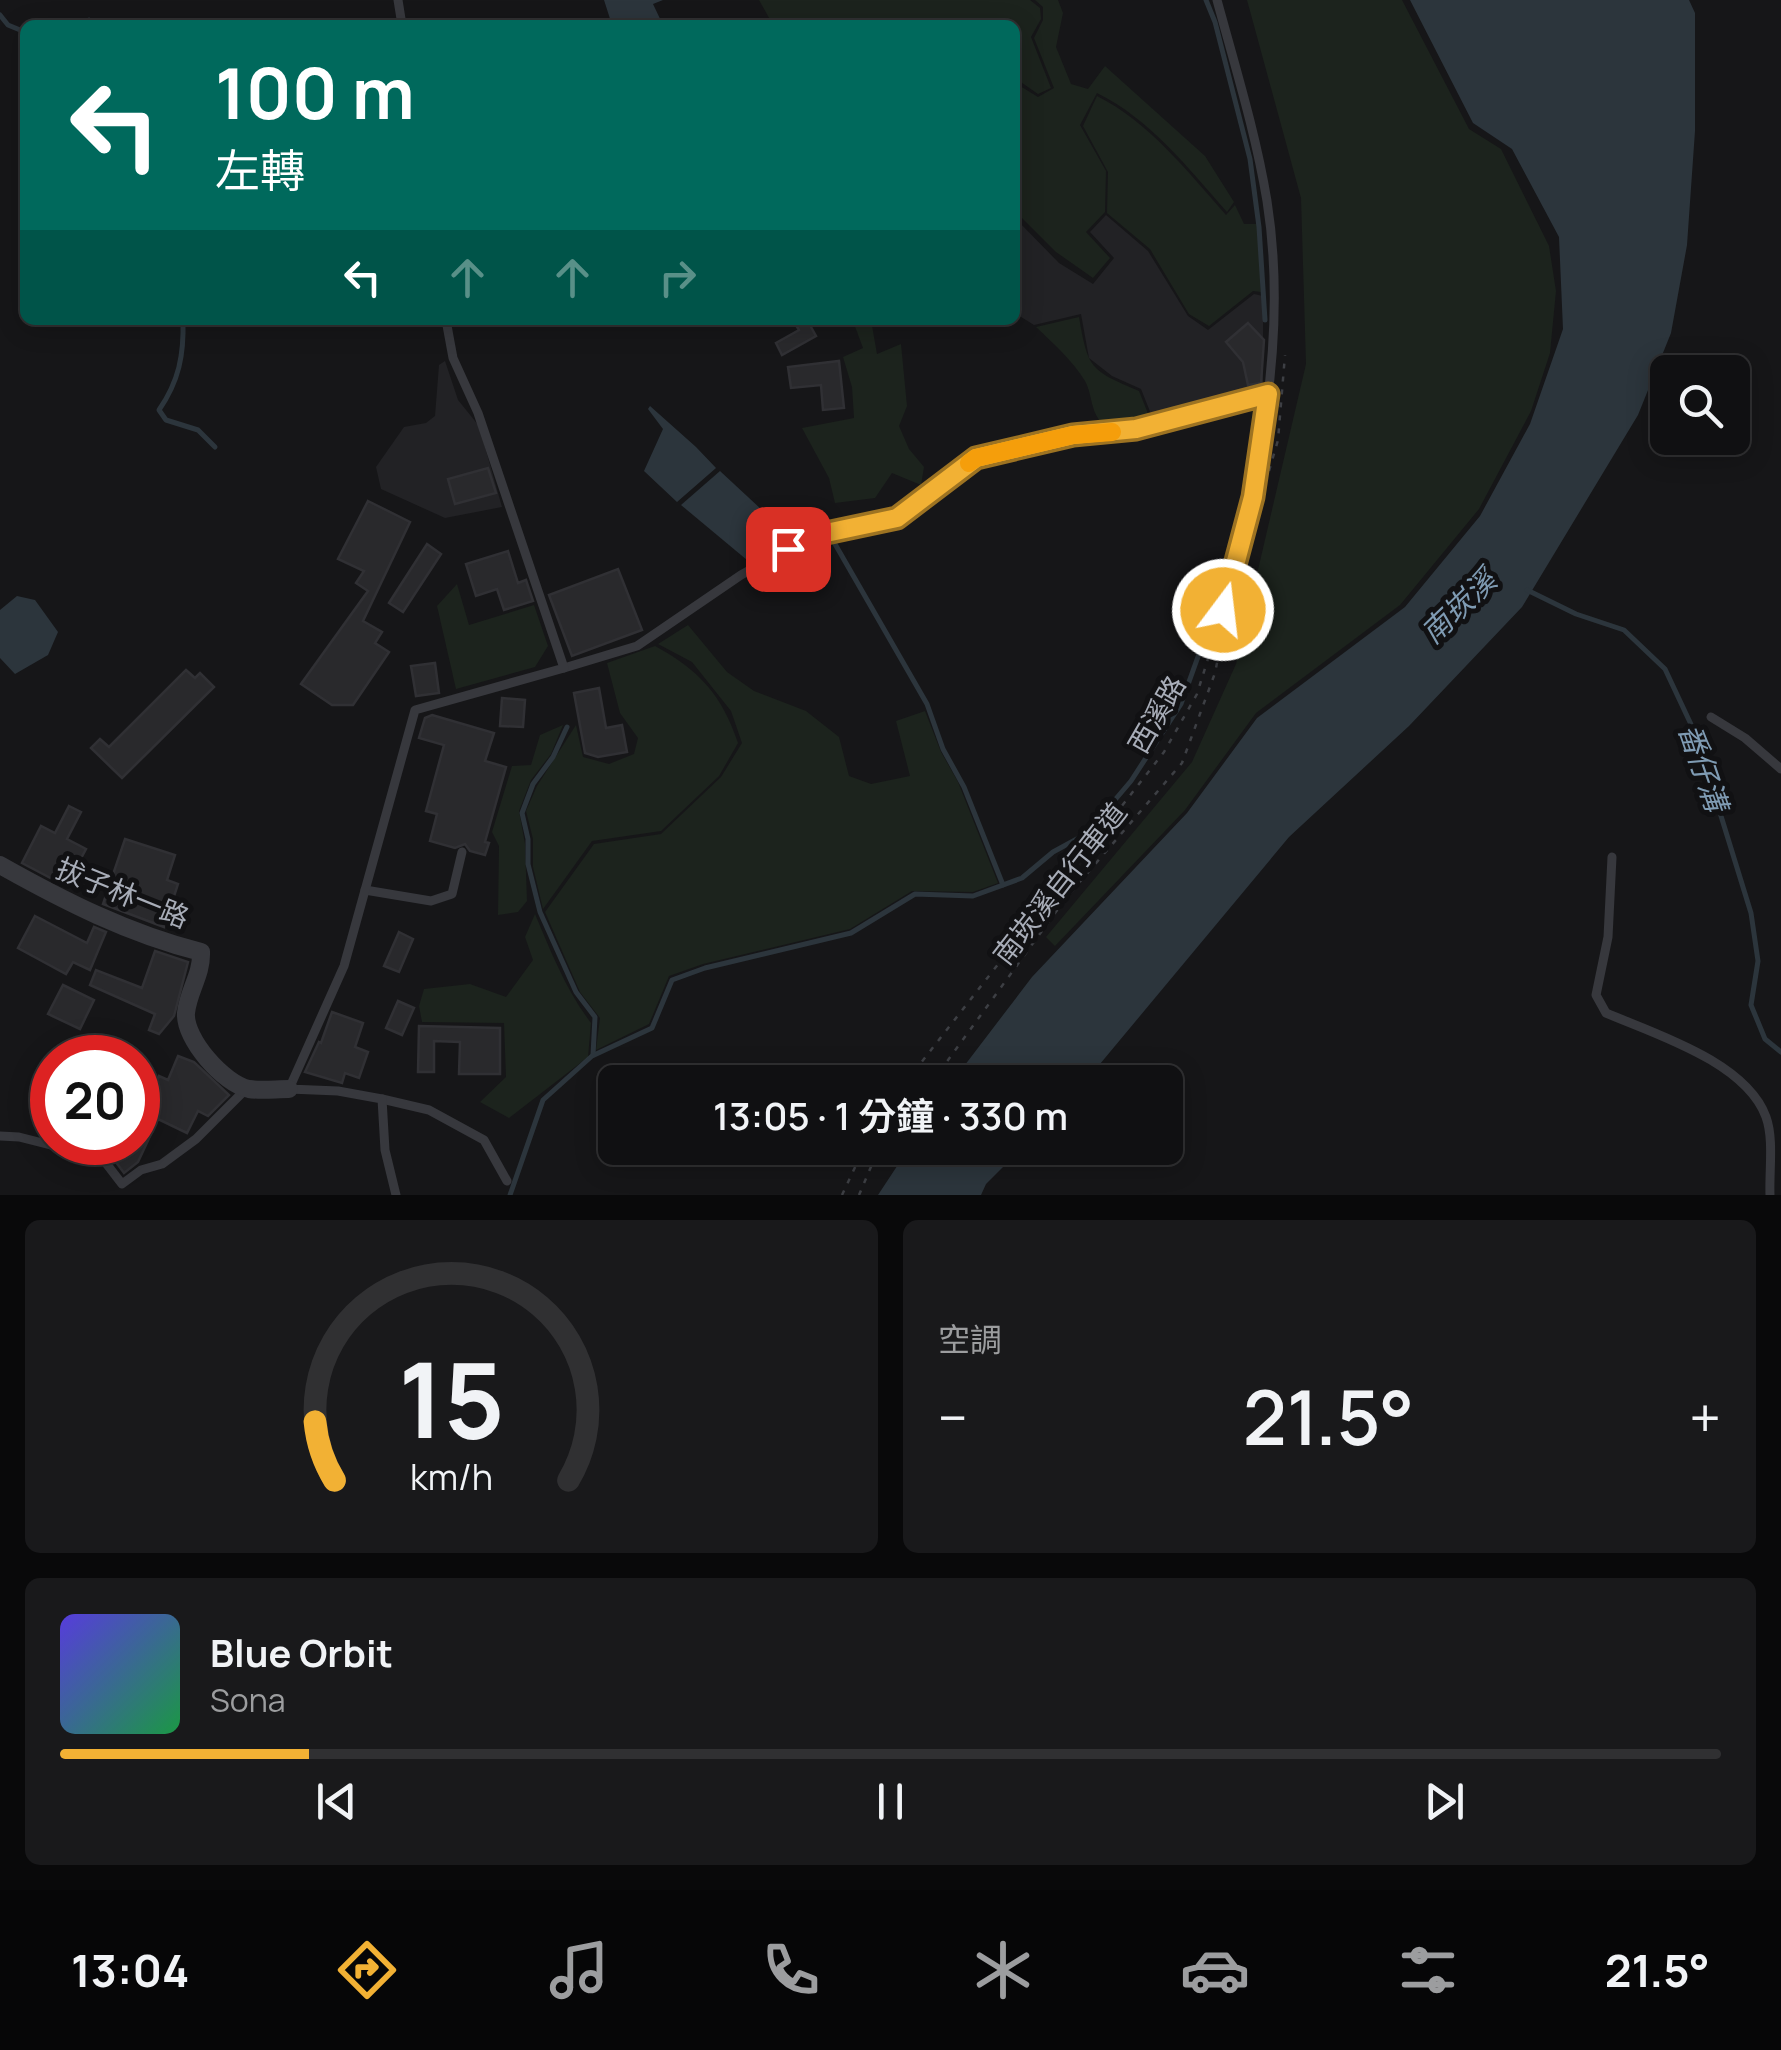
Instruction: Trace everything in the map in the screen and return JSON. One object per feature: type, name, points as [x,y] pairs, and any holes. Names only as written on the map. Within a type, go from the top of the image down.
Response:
[{"type":"street","name":"拔子林一路","points":[[0,865],[66,902],[165,943],[201,952],[202,970],[186,1010],[187,1029],[213,1066],[246,1088]]},
{"type":"street","points":[[246,1088],[289,1090]]},
{"type":"lane","points":[[1217,0],[1267,202],[1273,352],[1253,497],[1225,611]]},
{"type":"lane","points":[[447,325],[453,358],[478,414],[564,668]]},
{"type":"lane","points":[[507,1181],[484,1140],[429,1110],[338,1092],[289,1090],[344,966],[415,710],[636,646],[741,576],[812,536],[897,518],[976,458],[1073,435],[1136,429],[1268,394]]},
{"type":"lane","points":[[1711,718],[1745,738],[1781,769]]},
{"type":"lane","points":[[364,890],[431,901],[452,894],[462,852]]},
{"type":"lane","points":[[1612,857],[1608,937],[1596,995],[1599,1003],[1606,1013],[1700,1054],[1725,1070],[1750,1094],[1768,1120],[1770,1195]]},
{"type":"lane","points":[[0,1136],[102,1158],[122,1184],[140,1170],[162,1164],[196,1139],[246,1088]]},
{"type":"lane","points":[[382,1099],[386,1150],[396,1195]]},
{"type":"path","points":[[1267,478],[1278,440],[1284,343]]},
{"type":"path","name":"西溪路","points":[[919,1065],[1164,752],[1198,694],[1225,611]]},
{"type":"path","name":"南崁溪自行車道","points":[[944,1065],[1066,898],[1182,762],[1214,674],[1225,611]]},
{"type":"path","points":[[842,1195],[856,1165]]},
{"type":"path","points":[[859,1195],[875,1165]]},
{"type":"shaded area","points":[[759,0],[1030,0],[1040,8],[1041,19],[1031,37],[1051,88],[1038,94],[1020,81],[1020,20],[770,20]]},
{"type":"shaded area","points":[[1035,0],[1058,0],[1063,13],[1056,47],[1071,84],[1088,89],[1105,66],[1205,156],[1234,202],[1227,212],[1151,130],[1097,93],[1080,125],[1106,171],[1105,212],[1086,232],[1110,258],[1093,278],[1056,252],[1020,216],[1020,86],[1038,97],[1054,88],[1034,38],[1043,20],[1043,7]]},
{"type":"shaded area","points":[[1247,0],[1402,0],[1469,129],[1501,149],[1549,246],[1556,291],[1550,353],[1531,411],[1479,509],[1400,605],[1256,713],[1185,810],[1055,946],[1046,937],[1192,762],[1236,664],[1306,364],[1301,198]]},
{"type":"shaded area","points":[[1097,96],[1151,134],[1226,215],[1235,205],[1244,224],[1258,224],[1261,292],[1253,291],[1209,326],[1189,314],[1150,249],[1107,213],[1108,172],[1083,126]]},
{"type":"shaded area","points":[[1106,215],[1148,251],[1188,316],[1208,330],[1254,294],[1263,296],[1263,386],[1151,414],[1141,389],[1112,376],[1089,358],[1081,314],[1034,325],[1020,316],[1020,223],[1059,263],[1093,284],[1114,258],[1090,232]]},
{"type":"shaded area","points":[[1079,317],[1085,348],[1094,366],[1139,391],[1149,416],[1103,424],[1080,373],[1036,327]]},
{"type":"shaded area","points":[[854,325],[872,325],[877,354],[901,344],[907,406],[899,426],[909,449],[924,467],[921,485],[892,473],[875,498],[835,503],[829,478],[802,428],[854,418],[852,387],[843,357],[863,348]]},
{"type":"shaded area","points":[[445,361],[458,400],[479,426],[502,507],[445,518],[381,489],[376,467],[404,427],[426,423],[435,416],[439,365]]},
{"type":"shaded area","points":[[457,584],[469,625],[534,605],[548,646],[535,667],[456,689],[437,606]]},
{"type":"shaded area","points":[[688,625],[727,672],[754,691],[806,711],[839,737],[849,776],[871,784],[910,776],[896,721],[925,711],[998,883],[973,892],[912,891],[850,929],[703,964],[669,976],[649,1024],[596,1050],[600,1018],[580,992],[545,912],[594,844],[661,834],[721,777],[742,743],[731,711],[692,662],[658,644]]},
{"type":"shaded area","points":[[655,646],[707,686],[738,743],[719,776],[661,831],[592,841],[543,909],[526,811],[537,786],[576,725],[583,757],[609,764],[634,754],[638,738],[620,713],[607,663]]},
{"type":"shaded area","points":[[563,725],[551,754],[531,780],[519,811],[525,844],[527,901],[518,912],[498,915],[499,846],[492,832],[512,766],[531,765],[540,735]]},
{"type":"shaded area","points":[[535,914],[567,984],[591,1023],[588,1057],[509,1118],[480,1102],[506,1077],[504,1023],[422,1022],[419,1006],[424,989],[470,984],[506,997],[533,960],[525,937]]},
{"type":"water","points":[[604,0],[663,0],[653,4],[661,20],[610,20]]},
{"type":"water","name":"南崁溪","points":[[1410,0],[1689,0],[1695,13],[1695,131],[1687,245],[1671,333],[1662,355],[1650,355],[1650,385],[1638,415],[1522,607],[1409,726],[1289,837],[1099,1065],[965,1065],[1032,977],[1187,813],[1257,718],[1405,607],[1480,516],[1530,424],[1563,329],[1559,237],[1512,149],[1473,123]]},
{"type":"water","points":[[650,406],[716,468],[677,502],[644,471],[663,429],[648,409]]},
{"type":"water","points":[[720,471],[790,536],[747,560],[681,505]]},
{"type":"water","points":[[17,596],[35,600],[58,632],[48,655],[15,674],[0,658],[0,610]]},
{"type":"water","points":[[898,1165],[1005,1165],[981,1195],[878,1195]]},
{"type":"building","points":[[1248,323],[1264,340],[1261,383],[1248,385],[1243,362],[1226,342]]},
{"type":"building","points":[[796,325],[810,325],[816,336],[782,355],[776,343],[799,330]]},
{"type":"building","points":[[839,361],[844,408],[823,410],[821,385],[791,388],[788,367]]},
{"type":"building","points":[[488,468],[496,493],[455,504],[448,479]]},
{"type":"building","points":[[368,501],[410,522],[363,621],[382,632],[375,643],[389,652],[353,705],[332,705],[301,684],[368,591],[356,583],[364,571],[338,559]]},
{"type":"building","points":[[427,544],[441,554],[403,612],[389,603]]},
{"type":"building","points":[[508,551],[518,583],[526,580],[533,601],[504,610],[497,589],[476,596],[466,564]]},
{"type":"building","points":[[618,569],[642,630],[572,656],[549,595]]},
{"type":"building","points":[[435,663],[439,693],[416,696],[411,666]]},
{"type":"building","points":[[186,670],[195,678],[200,673],[214,687],[122,778],[91,748],[100,739],[109,747]]},
{"type":"building","points":[[599,688],[606,728],[622,725],[627,752],[598,757],[585,753],[574,693]]},
{"type":"building","points":[[502,698],[525,700],[523,727],[500,726]]},
{"type":"building","points":[[432,715],[494,733],[485,761],[506,767],[485,842],[489,843],[485,855],[470,851],[465,844],[455,848],[430,841],[437,814],[426,811],[444,745],[419,738],[425,718]]},
{"type":"building","points":[[69,806],[81,812],[67,839],[86,849],[66,886],[22,863],[41,826],[55,833]]},
{"type":"building","points":[[125,839],[175,855],[167,880],[178,884],[164,927],[103,904]]},
{"type":"building","points":[[35,916],[87,943],[94,927],[106,932],[90,970],[73,962],[66,974],[18,948]]},
{"type":"building","points":[[399,932],[413,939],[399,972],[384,966]]},
{"type":"building","points":[[155,951],[188,962],[174,1016],[159,1034],[149,1030],[155,1014],[90,985],[96,970],[142,988]]},
{"type":"building","points":[[63,985],[94,1000],[80,1029],[48,1014]]},
{"type":"building","points":[[398,1001],[414,1008],[402,1035],[386,1028]]},
{"type":"building","points":[[332,1012],[363,1023],[355,1047],[368,1052],[359,1078],[345,1073],[342,1083],[305,1072]]},
{"type":"building","points":[[419,1026],[500,1028],[500,1074],[459,1074],[460,1042],[434,1041],[434,1072],[418,1072]]},
{"type":"building","points":[[178,1056],[194,1062],[229,1095],[208,1116],[198,1111],[187,1133],[160,1120],[160,1076],[168,1080]]},
{"type":"building","points":[[118,1165],[134,1165],[124,1173]]},
{"type":"waterway","points":[[1206,0],[1250,159],[1265,320]]},
{"type":"waterway","points":[[0,15],[8,25],[20,30]]},
{"type":"waterway","points":[[183,325],[179,367],[159,410],[166,420],[198,430],[215,447]]},
{"type":"waterway","points":[[510,1195],[543,1100],[592,1056],[652,1028],[672,980],[705,968],[851,933],[915,894],[973,896],[1022,878],[1053,852],[1086,834],[1131,781],[1181,704],[1213,615],[1261,408]]},
{"type":"waterway","points":[[835,544],[927,704],[1003,885]]},
{"type":"waterway","name":"番仔溝","points":[[1527,590],[1576,614],[1624,630],[1665,669],[1696,735],[1751,913],[1758,961],[1751,1005],[1765,1039],[1781,1052]]},
{"type":"waterway","points":[[567,727],[553,757],[533,784],[522,813],[528,864],[540,912],[576,992],[595,1017],[593,1055]]},
{"type":"slow traffic","points":[[969,463],[976,458],[1073,435],[1112,432]]},
{"type":"route","points":[[788,549],[812,536],[897,518],[976,458],[1073,435],[1136,429],[1268,394],[1253,497],[1223,610]]}]
